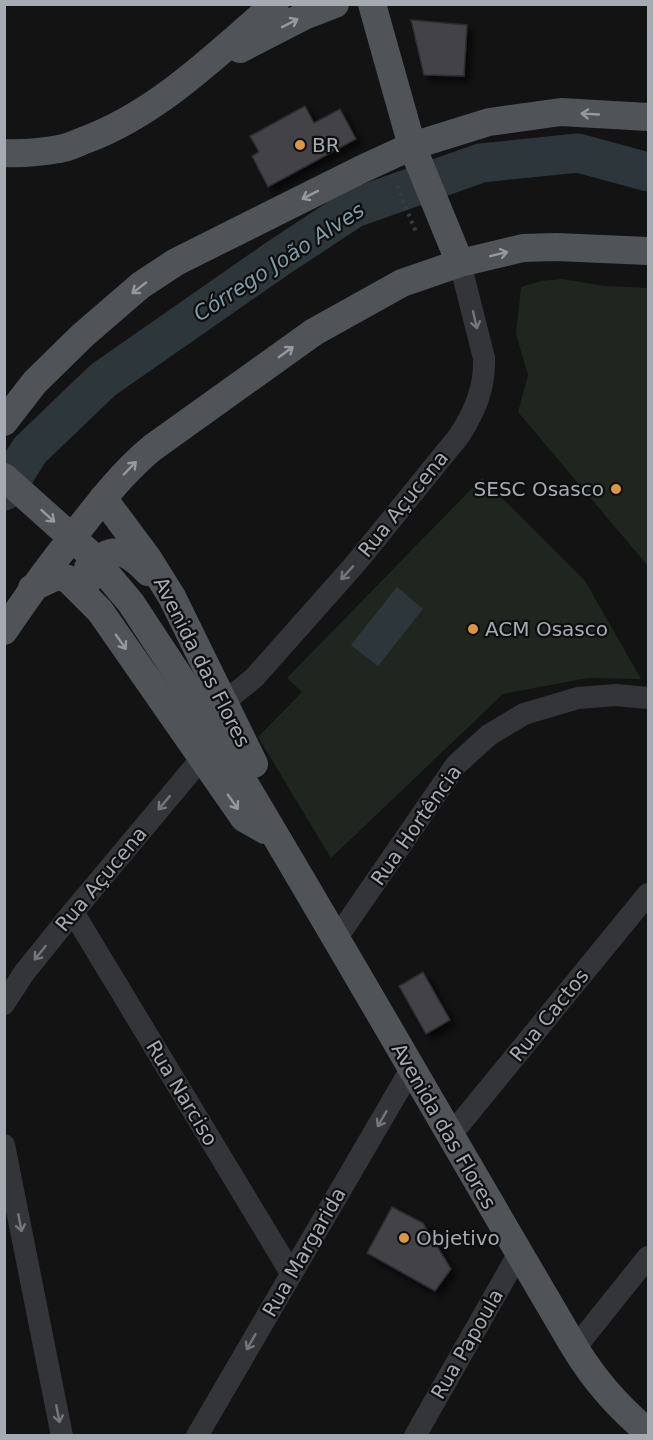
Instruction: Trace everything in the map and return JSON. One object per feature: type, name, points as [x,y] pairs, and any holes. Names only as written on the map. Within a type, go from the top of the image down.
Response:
[{"type":"main road","points":[[4,153],[61,149],[102,134],[144,110],[200,68],[275,4]]},
{"type":"main road","points":[[200,68],[304,16],[335,4]]},
{"type":"main road","points":[[372,4],[417,158],[460,263]]},
{"type":"main road","points":[[4,422],[35,382],[83,335],[141,285],[176,262],[316,191],[417,158],[489,122],[561,112],[648,117]]},
{"type":"main road","points":[[4,631],[32,588],[133,464],[314,332],[402,283],[460,263],[523,248],[648,251]]},
{"type":"main road","name":"Avenida das Flores","points":[[4,477],[89,553],[131,603],[192,696],[277,836],[450,1137],[575,1348],[600,1384],[625,1412],[648,1432]]},
{"type":"main road","name":"Avenida das Flores","points":[[103,498],[147,557],[172,597],[271,797],[277,836]]},
{"type":"main road","points":[[172,597],[141,564],[126,554],[112,551],[99,557],[88,568],[91,594],[100,611],[244,818],[277,836]]},
{"type":"main road","points":[[32,588],[57,576],[68,579],[100,611]]},
{"type":"street","name":"Rua Açucena","points":[[223,704],[254,678],[356,563],[459,435],[474,413],[483,382],[484,358],[460,263]]},
{"type":"street","name":"Rua Hortência","points":[[336,939],[456,765],[489,735],[524,714],[578,698],[616,695],[648,698]]},
{"type":"street","name":"Rua Açucena","points":[[4,1004],[24,972],[72,912],[202,758]]},
{"type":"street","name":"Rua Cactos","points":[[450,1137],[648,894]]},
{"type":"street","name":"Rua Narciso","points":[[72,912],[291,1273]]},
{"type":"street","name":"Rua Margarida","points":[[197,1436],[411,1069]]},
{"type":"street","points":[[4,1145],[62,1436]]},
{"type":"street","name":"Rua Papoula","points":[[415,1436],[519,1253]]},
{"type":"street","points":[[575,1348],[648,1257]]},
{"type":"path","points":[[397,186],[416,232]]},
{"type":"shaded area","name":"SESC Osasco","points":[[562,279],[605,286],[648,288],[648,566],[518,412],[528,375],[516,334],[521,287],[541,281]]},
{"type":"shaded area","name":"ACM Osasco","points":[[482,478],[585,581],[641,679],[588,678],[503,694],[331,858],[258,737],[302,692],[287,678]]},
{"type":"shaded area","points":[[397,587],[423,609],[378,666],[351,645]]},
{"type":"building","points":[[411,20],[467,25],[464,76],[424,75]]},
{"type":"building","name":"BR","points":[[305,106],[314,123],[340,109],[356,139],[268,187],[252,156],[259,152],[250,136]]},
{"type":"building","points":[[423,972],[450,1020],[426,1034],[399,986]]},
{"type":"building","name":"Objetivo","points":[[392,1207],[423,1223],[451,1269],[435,1291],[367,1253]]},
{"type":"waterway","name":"Córrego João Alves","points":[[4,491],[30,450],[103,380],[354,208],[481,163],[578,153],[648,172]]},
{"type":"place","name":"BR","points":[[300,145]]},
{"type":"place","name":"SESC Osasco","points":[[616,489]]},
{"type":"place","name":"ACM Osasco","points":[[473,629]]},
{"type":"place","name":"Objetivo","points":[[404,1238]]}]
